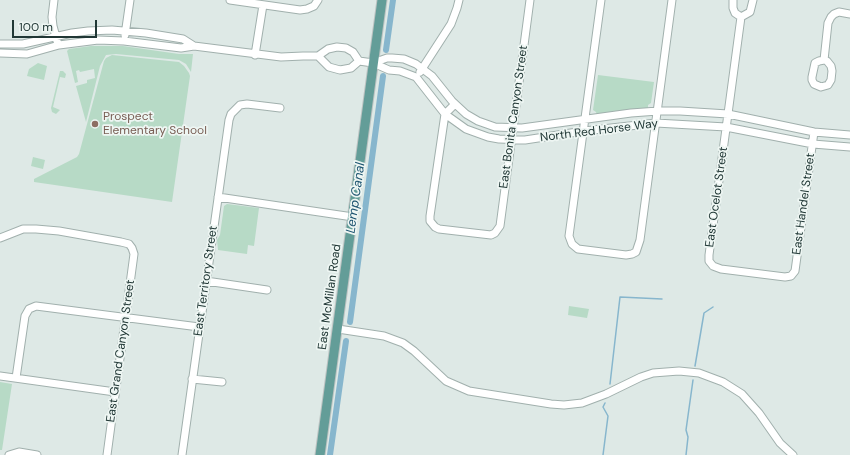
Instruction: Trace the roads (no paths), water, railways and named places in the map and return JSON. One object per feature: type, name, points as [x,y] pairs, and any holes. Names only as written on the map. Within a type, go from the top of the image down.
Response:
[{"type":"main road","name":"East McMillan Road","points":[[320,455],[382,0]]},
{"type":"street","points":[[54,0],[52,17],[53,26],[59,45]]},
{"type":"street","points":[[124,41],[130,0]]},
{"type":"street","points":[[230,0],[300,10],[307,9],[316,3]]},
{"type":"street","points":[[416,77],[450,24],[459,0]]},
{"type":"street","name":"East Bonita Canyon Street","points":[[445,114],[430,216],[432,224],[439,229],[488,235],[495,233],[500,226],[530,0]]},
{"type":"street","points":[[601,0],[569,236],[572,244],[578,249],[626,255],[636,252],[640,240],[672,0]]},
{"type":"street","points":[[734,0],[733,8],[735,13],[741,17],[750,12],[753,0]]},
{"type":"street","points":[[256,55],[263,5]]},
{"type":"street","points":[[824,60],[828,23],[831,17],[839,12],[850,14]]},
{"type":"street","name":"East Ocelot Street","points":[[741,17],[709,255],[710,261],[713,266],[721,269],[785,277],[791,276]]},
{"type":"street","points":[[0,44],[23,44],[88,31],[126,31],[183,39],[194,46]]},
{"type":"street","points":[[0,53],[27,54],[59,45],[98,40],[124,41],[181,48],[194,46],[281,57],[318,56],[328,49],[337,46],[349,50],[359,61],[351,68],[340,70],[329,67],[318,56]]},
{"type":"street","name":"North Red Horse Way","points":[[373,63],[387,58],[410,61],[432,76],[455,104],[466,114],[478,121],[495,127],[513,128],[658,111],[728,114],[814,132],[850,135]]},
{"type":"street","name":"North Red Horse Way","points":[[359,61],[373,63],[389,70],[400,71],[416,77],[445,114],[471,132],[488,137],[511,140],[538,139],[584,131],[656,123],[726,127],[813,144],[850,148]]},
{"type":"street","name":"East Territory Street","points":[[182,455],[229,120],[235,108],[240,105],[247,104],[280,108]]},
{"type":"street","points":[[445,114],[455,104]]},
{"type":"street","name":"East Handel Street","points":[[791,276],[796,268],[814,132]]},
{"type":"street","points":[[218,197],[353,217]]},
{"type":"street","name":"East Grand Canyon Street","points":[[0,238],[23,229],[36,229],[59,231],[121,242],[129,244],[132,248],[134,254],[107,455]]},
{"type":"street","points":[[206,282],[267,290]]},
{"type":"street","points":[[16,378],[25,316],[29,309],[38,305],[200,327]]},
{"type":"street","points":[[338,329],[384,336],[403,343],[414,351],[446,381],[469,391],[551,404],[564,405],[582,403],[653,373],[680,371],[699,373],[723,382],[742,394],[759,413],[780,443],[793,455]]},
{"type":"street","points":[[0,376],[116,392]]},
{"type":"street","points":[[192,379],[222,382]]},
{"type":"street","points":[[9,455],[19,452],[37,455]]},
{"type":"waterway","name":"Lemp Canal","points":[[386,50],[393,0]]},
{"type":"waterway","name":"Lemp Canal","points":[[350,322],[383,76]]},
{"type":"waterway","points":[[610,384],[620,297],[662,299]]},
{"type":"waterway","points":[[695,366],[704,313],[713,307]]},
{"type":"waterway","name":"Lemp Canal","points":[[330,455],[346,341]]},
{"type":"waterway","points":[[686,455],[688,437],[686,430],[693,380]]},
{"type":"waterway","points":[[603,455],[608,416],[603,407],[605,403]]},
{"type":"place","name":"Prospect Elementary School","points":[[95,124]]}]
